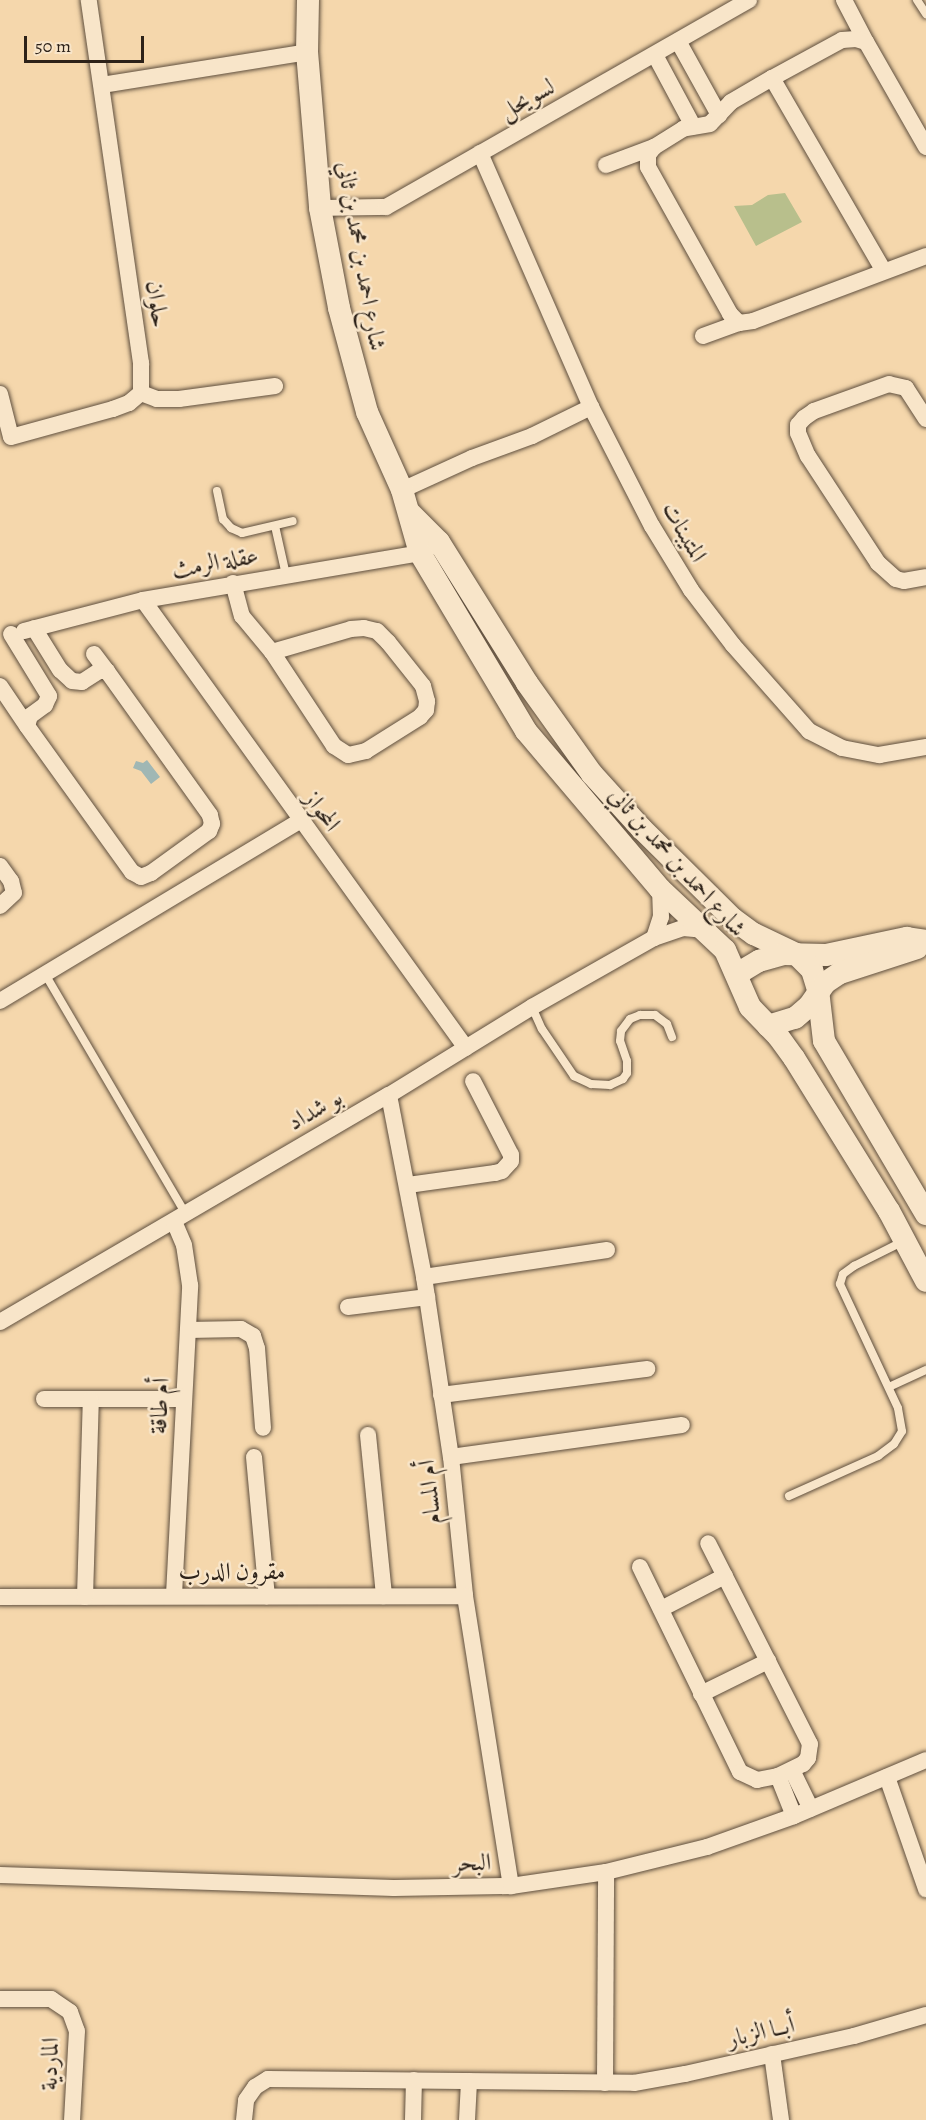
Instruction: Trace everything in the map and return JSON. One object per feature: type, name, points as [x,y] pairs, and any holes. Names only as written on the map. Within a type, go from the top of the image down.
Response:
[{"type":"street","name":"حلوان","points":[[89,0],[141,363],[141,393]]},
{"type":"street","name":"شارع احمد بن محمد بن ثاني","points":[[308,0],[307,52],[320,208],[345,340],[367,412],[405,500],[526,731],[660,889],[707,930],[725,950],[750,1007],[794,1058],[905,1240],[926,1281]]},
{"type":"street","name":"لسويحل","points":[[320,208],[386,207],[749,0]]},
{"type":"street","points":[[844,0],[926,147]]},
{"type":"street","points":[[606,165],[654,147],[693,126],[710,123],[731,102],[842,40],[866,42]]},
{"type":"street","points":[[678,41],[719,115]]},
{"type":"street","points":[[102,85],[307,52]]},
{"type":"street","points":[[656,55],[693,126]]},
{"type":"street","points":[[772,78],[884,271]]},
{"type":"street","points":[[654,147],[648,155],[648,167],[730,314],[739,322]]},
{"type":"street","name":"المتيبنات","points":[[480,153],[591,407],[652,526],[691,590],[740,654],[808,731],[842,748],[879,755],[926,747]]},
{"type":"street","points":[[703,336],[739,322],[753,321],[926,256]]},
{"type":"street","points":[[926,419],[906,388],[889,384],[814,411],[798,425],[798,433],[808,456],[878,563],[896,579],[904,581],[926,577]]},
{"type":"street","points":[[0,394],[6,439],[113,409],[129,403],[141,393],[158,399],[179,399],[275,386]]},
{"type":"street","points":[[405,500],[472,458],[532,436],[591,407]]},
{"type":"street","name":"شارع احمد بن محمد بن ثاني","points":[[429,548],[592,774],[641,828],[733,919],[754,934],[796,954],[812,970],[818,990],[824,1041],[926,1214]]},
{"type":"street","name":"عقلة الرمث","points":[[5,635],[143,600],[429,548]]},
{"type":"street","points":[[233,583],[242,616],[272,652],[340,752],[357,755],[366,751],[420,717],[426,710],[426,693],[423,686],[377,632],[364,628],[351,629],[272,652]]},
{"type":"street","name":"المحواز","points":[[143,600],[300,821],[466,1048]]},
{"type":"street","points":[[34,628],[60,670],[72,681],[82,682],[99,671],[107,671]]},
{"type":"street","points":[[5,635],[49,696],[45,705],[30,716],[27,726]]},
{"type":"street","points":[[0,686],[132,872],[141,877],[151,873],[209,831],[210,815],[94,654]]},
{"type":"street","points":[[0,1001],[300,821]]},
{"type":"street","points":[[0,866],[11,881],[14,893],[0,906]]},
{"type":"street","points":[[654,938],[662,917],[660,889]]},
{"type":"street","name":"بو شداد","points":[[0,1322],[389,1095],[532,1007],[654,938],[682,928],[707,930]]},
{"type":"street","points":[[737,974],[765,958],[796,954],[826,955],[907,939],[923,941]]},
{"type":"street","points":[[768,1026],[795,1018],[809,1006],[818,990],[840,973],[910,952],[923,941]]},
{"type":"street","points":[[408,1185],[495,1173],[502,1171],[511,1161],[511,1155],[473,1081]]},
{"type":"street","name":"أم المسام","points":[[389,1095],[424,1277],[451,1457],[465,1596],[511,1886]]},
{"type":"street","name":"أم طاقة","points":[[174,1595],[188,1330],[189,1265],[180,1218]]},
{"type":"street","points":[[424,1277],[607,1250]]},
{"type":"street","points":[[348,1307],[427,1297]]},
{"type":"street","points":[[188,1330],[241,1329],[253,1336],[257,1348],[262,1428]]},
{"type":"street","points":[[441,1395],[647,1369]]},
{"type":"street","points":[[44,1399],[184,1400]]},
{"type":"street","points":[[85,1597],[92,1400]]},
{"type":"street","points":[[451,1457],[682,1425]]},
{"type":"street","points":[[368,1435],[384,1596]]},
{"type":"street","points":[[254,1457],[267,1596]]},
{"type":"street","points":[[640,1567],[740,1772],[757,1780],[785,1773],[808,1758],[810,1744],[708,1543]]},
{"type":"street","points":[[661,1609],[725,1576]]},
{"type":"street","name":"مقرون الدرب","points":[[0,1597],[465,1596]]},
{"type":"street","points":[[701,1694],[768,1661]]},
{"type":"street","name":"البحر","points":[[0,1875],[394,1888],[511,1886],[606,1872],[707,1846],[811,1809],[926,1760]]},
{"type":"street","points":[[785,1773],[811,1809]]},
{"type":"street","points":[[785,1773],[794,1815]]},
{"type":"street","points":[[887,1777],[926,1889]]},
{"type":"street","points":[[605,2083],[606,1872]]},
{"type":"street","name":"الماردية","points":[[0,1999],[51,1999],[70,2012],[77,2031],[72,2120]]},
{"type":"street","name":"أبــا الزبار","points":[[244,2120],[246,2100],[255,2087],[268,2079],[605,2083],[656,2080],[854,2036],[926,2015]]},
{"type":"street","points":[[772,2055],[781,2120]]},
{"type":"street","points":[[413,2120],[414,2080]]},
{"type":"street","points":[[467,2120],[469,2081]]},
{"type":"lane","points":[[917,0],[926,14]]},
{"type":"lane","points":[[217,491],[223,519],[231,528],[242,533],[293,521]]},
{"type":"lane","points":[[275,526],[286,575]]},
{"type":"lane","points":[[45,974],[180,1218]]},
{"type":"lane","points":[[532,1007],[542,1029],[574,1076],[591,1084],[610,1085],[627,1073],[627,1061],[620,1041],[621,1031],[630,1019],[640,1014],[655,1015],[667,1024],[672,1037]]},
{"type":"lane","points":[[789,1496],[878,1456],[894,1444],[902,1431],[902,1423],[889,1387],[840,1284],[843,1274],[854,1266],[905,1240]]},
{"type":"lane","points":[[889,1387],[926,1370]]},
{"type":"green space","points":[[785,193],[802,222],[756,246],[734,206],[752,205],[768,195]]},
{"type":"water","points":[[147,760],[160,777],[151,784],[141,771],[133,768],[136,761],[143,763]]}]
